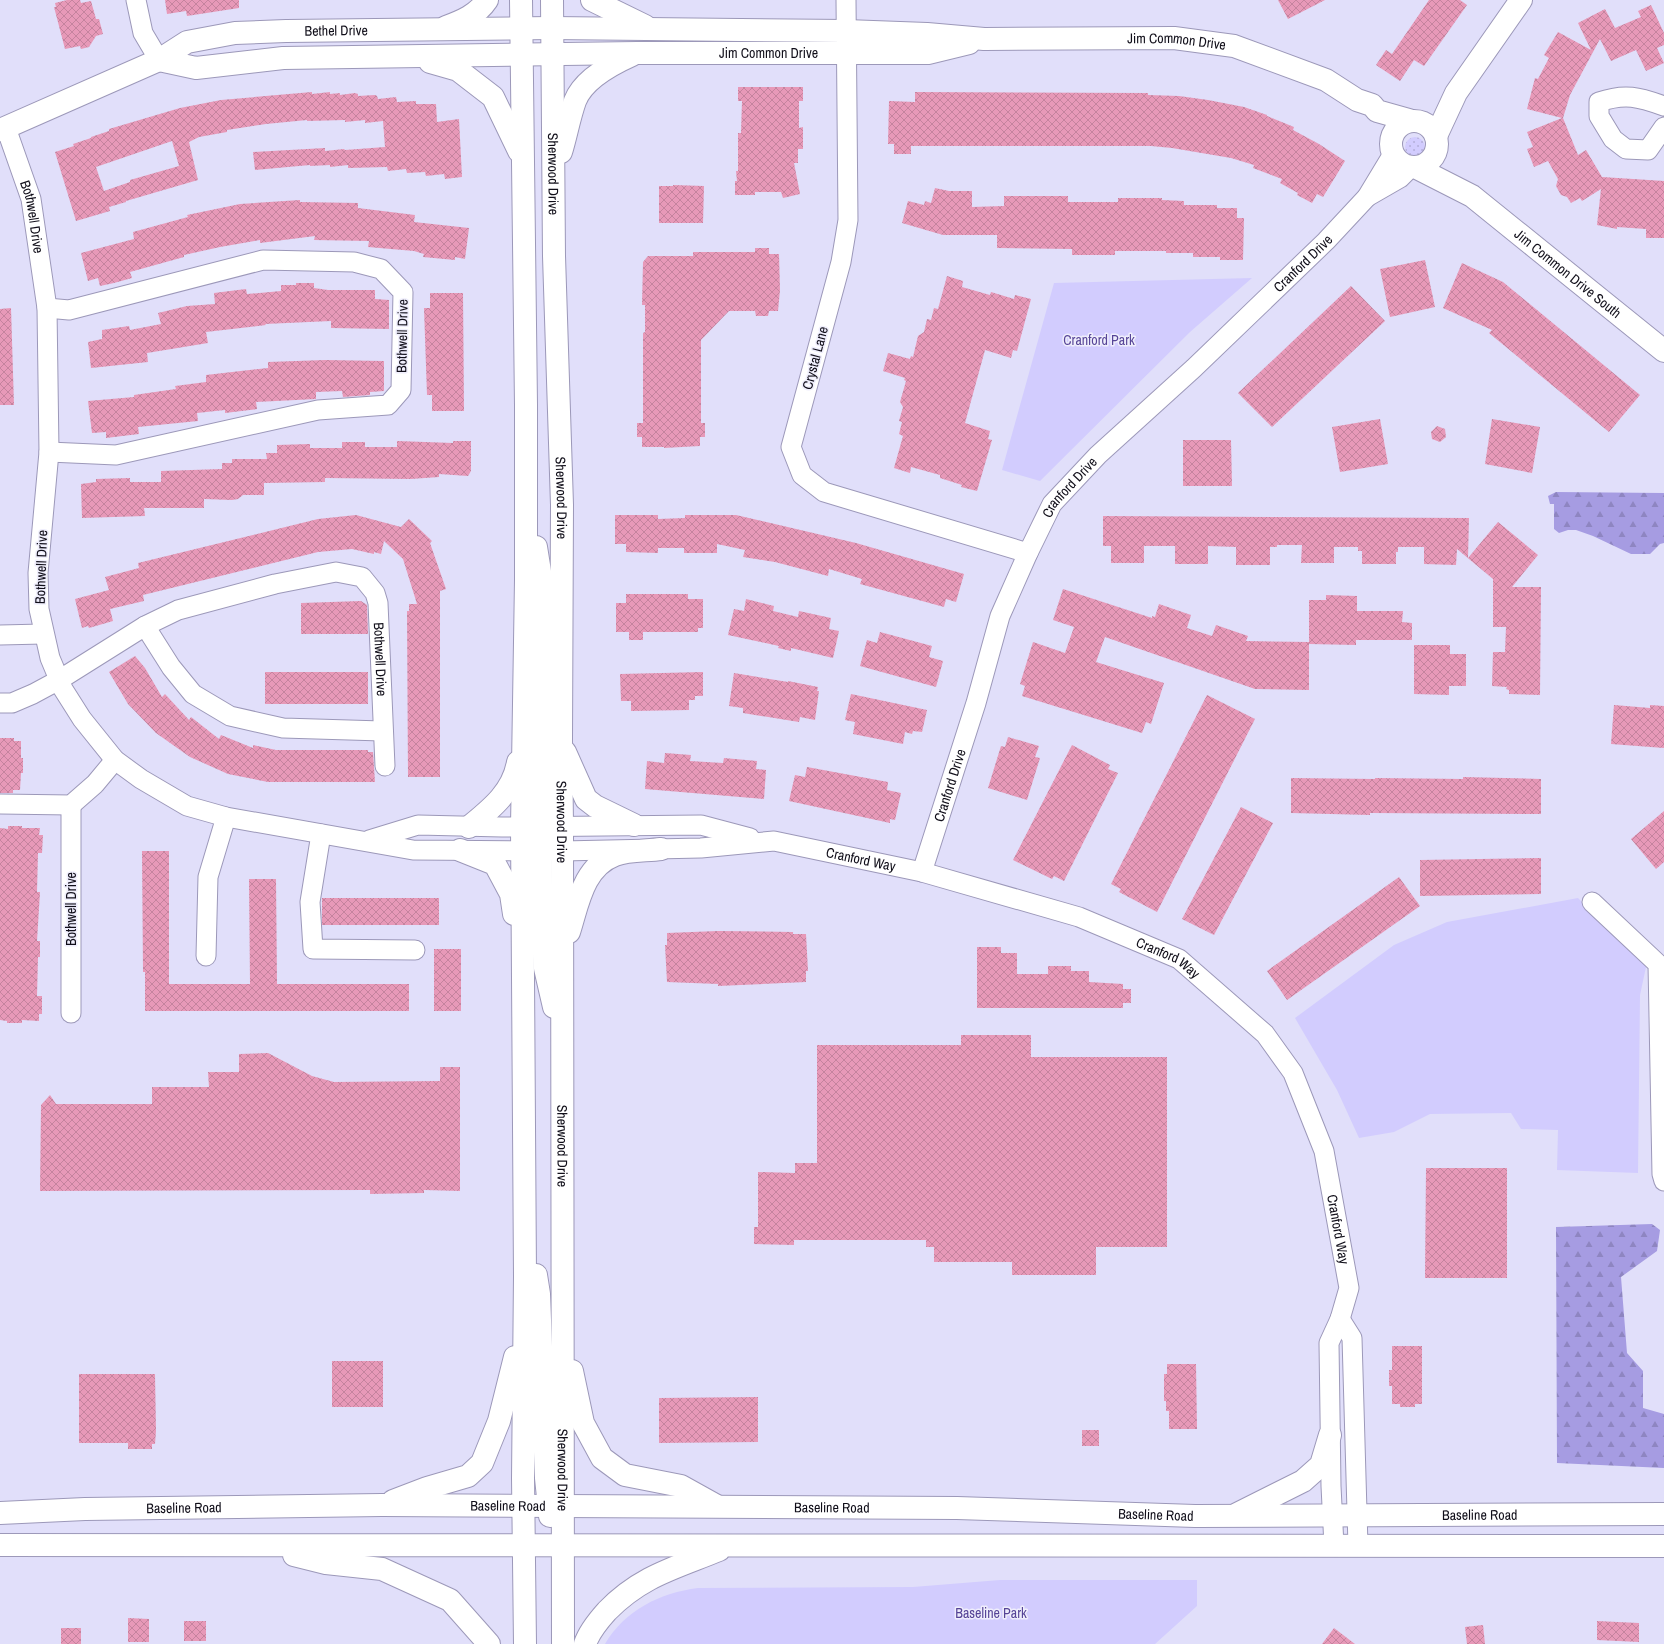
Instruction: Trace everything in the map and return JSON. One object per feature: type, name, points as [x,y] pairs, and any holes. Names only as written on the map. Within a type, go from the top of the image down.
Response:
[{"type":"main road","points":[[438,30],[467,19],[482,7],[487,0]]},
{"type":"main road","name":"Sherwood Drive","points":[[521,0],[520,29],[526,484],[524,702],[542,826],[562,851],[563,1327],[555,1507],[562,1545],[563,1644]]},
{"type":"main road","name":"Sherwood Drive","points":[[525,1644],[523,931],[531,850],[542,826],[561,741],[562,505],[554,256],[552,0]]},
{"type":"main road","points":[[592,0],[654,30]]},
{"type":"main road","points":[[1456,93],[1412,120],[1402,124],[1393,134],[1392,151],[1403,165],[1414,168],[1432,158],[1436,140],[1456,93],[1521,0]]},
{"type":"main road","name":"Bethel Drive","points":[[3,129],[159,60],[187,42],[235,33],[286,31],[520,29]]},
{"type":"main road","name":"Jim Common Drive","points":[[520,29],[846,31],[927,34],[984,39],[1174,38],[1234,46],[1326,80],[1357,100],[1372,105],[1377,111],[1394,118],[1412,120]]},
{"type":"main road","name":"Jim Common Drive","points":[[521,55],[637,53],[928,53],[984,39]]},
{"type":"main road","points":[[554,179],[575,100],[581,90],[609,66],[637,53]]},
{"type":"main road","name":"Bethel Drive","points":[[159,60],[196,68],[283,58],[521,55]]},
{"type":"main road","points":[[409,56],[458,70],[493,97],[522,158]]},
{"type":"main road","name":"Jim Common Drive","points":[[1357,100],[1392,151]]},
{"type":"main road","points":[[1412,120],[1424,123],[1436,140]]},
{"type":"main road","name":"Jim Common Drive South","points":[[1436,140],[1445,161],[1472,196]]},
{"type":"main road","name":"Jim Common Drive South","points":[[1414,168],[1472,196],[1664,351]]},
{"type":"main road","points":[[526,484],[542,584],[542,826]]},
{"type":"main road","points":[[469,827],[496,805],[507,790],[513,778],[517,765],[524,702]]},
{"type":"main road","points":[[561,741],[586,800],[634,825]]},
{"type":"main road","points":[[562,954],[587,878],[600,863],[615,855],[661,848]]},
{"type":"main road","points":[[460,850],[495,864],[511,894],[514,919],[523,931]]},
{"type":"main road","points":[[531,850],[542,929],[545,968],[562,1038]]},
{"type":"main road","points":[[524,1212],[539,1294],[555,1507]]},
{"type":"main road","points":[[382,1505],[426,1488],[468,1476],[482,1463],[499,1421],[524,1323]]},
{"type":"main road","points":[[563,1327],[583,1424],[602,1458],[625,1475],[681,1486],[718,1507]]},
{"type":"main road","points":[[1234,1515],[1303,1481],[1321,1465],[1330,1435]]},
{"type":"main road","name":"Baseline Road","points":[[0,1513],[85,1509],[382,1505],[524,1507],[958,1508],[1195,1516],[1664,1514]]},
{"type":"main road","points":[[0,1545],[1664,1546]]},
{"type":"main road","points":[[259,1546],[326,1562],[382,1569],[450,1600],[489,1644]]},
{"type":"main road","points":[[585,1644],[598,1621],[623,1595],[650,1577],[729,1546]]},
{"type":"street","points":[[136,0],[143,33],[159,60]]},
{"type":"street","name":"Crystal Lane","points":[[846,0],[848,220],[841,262],[791,447],[802,475],[824,492],[1028,553]]},
{"type":"street","points":[[1664,106],[1638,97],[1614,97],[1599,102],[1599,116],[1613,139],[1626,149],[1648,150],[1664,127]]},
{"type":"street","name":"Bothwell Drive","points":[[3,129],[31,199],[47,308],[49,452],[38,573],[39,608],[50,658],[59,680],[82,719],[115,760],[141,779],[187,806],[226,817],[413,850],[531,850]]},
{"type":"street","name":"Cranford Drive","points":[[922,872],[976,703],[1000,616],[1052,504],[1098,455],[1200,362],[1326,241],[1367,197],[1392,151]]},
{"type":"street","name":"Cranford Drive","points":[[1367,197],[1414,168]]},
{"type":"street","name":"Bothwell Drive","points":[[47,308],[68,310],[263,260],[354,262],[381,269],[403,292],[402,390],[388,405],[318,410],[116,455],[49,452]]},
{"type":"street","name":"Bothwell Drive","points":[[59,680],[146,626],[178,610],[275,584],[336,572],[362,577],[375,593],[378,603],[382,731],[386,766]]},
{"type":"street","points":[[146,626],[171,667],[193,694],[230,716],[283,728],[382,731]]},
{"type":"street","points":[[0,635],[44,634]]},
{"type":"street","points":[[0,703],[12,703],[59,680]]},
{"type":"street","points":[[0,804],[71,805],[94,784],[115,760]]},
{"type":"street","name":"Bothwell Drive","points":[[71,805],[71,1013]]},
{"type":"street","points":[[206,956],[208,877],[226,817]]},
{"type":"street","name":"Bothwell Drive","points":[[363,842],[418,825],[469,827],[542,826]]},
{"type":"street","name":"Cranford Way","points":[[542,826],[701,825],[759,841]]},
{"type":"street","points":[[321,834],[310,902],[313,949],[415,950]]},
{"type":"street","name":"Cranford Way","points":[[531,850],[562,851],[701,848],[774,840],[922,872],[1079,917],[1179,959],[1265,1034],[1293,1073],[1324,1151],[1349,1288],[1340,1319],[1329,1343],[1330,1435],[1334,1546]]},
{"type":"street","points":[[1592,902],[1658,964],[1659,1086],[1662,1174],[1664,1181]]},
{"type":"street","points":[[1340,1319],[1352,1338],[1358,1546]]},
{"type":"green space","points":[[1415,137],[1422,140],[1425,147],[1422,154],[1415,157],[1408,154],[1405,147],[1408,140]]},
{"type":"green space","name":"Cranford Park","points":[[1252,278],[1190,332],[1040,481],[1002,470],[1054,283]]},
{"type":"green space","points":[[1556,492],[1664,493],[1664,543],[1660,544],[1650,554],[1631,554],[1593,536],[1576,530],[1568,530],[1559,533],[1554,529],[1554,504],[1550,504],[1548,496]]},
{"type":"green space","points":[[1578,898],[1646,967],[1640,995],[1638,1173],[1557,1170],[1558,1130],[1521,1129],[1511,1113],[1430,1114],[1394,1132],[1359,1138],[1337,1090],[1295,1018],[1394,945],[1447,922]]},
{"type":"green space","points":[[1652,1224],[1660,1230],[1657,1251],[1621,1277],[1627,1353],[1643,1371],[1643,1408],[1664,1414],[1664,1468],[1557,1463],[1556,1227]]},
{"type":"green space","name":"Baseline Park","points":[[1000,1580],[1197,1580],[1197,1606],[1155,1644],[605,1644],[613,1632],[633,1613],[657,1599],[684,1590],[698,1588],[913,1587]]},
{"type":"building","points":[[67,0],[80,0],[81,3],[91,1],[96,19],[99,19],[103,34],[96,36],[89,47],[81,49],[80,46],[65,49],[54,7],[56,7],[55,3]]},
{"type":"building","points":[[165,0],[239,0],[239,8],[187,16],[186,11],[167,14]]},
{"type":"building","points":[[1278,0],[1325,0],[1288,19]]},
{"type":"building","points":[[1429,0],[1460,0],[1467,5],[1424,66],[1414,60],[1400,81],[1376,65],[1386,50],[1392,54]]},
{"type":"building","points":[[1651,5],[1664,33],[1664,45],[1657,48],[1664,63],[1646,71],[1636,50],[1611,61],[1600,39],[1570,95],[1563,118],[1578,155],[1586,150],[1602,177],[1664,181],[1664,238],[1646,238],[1646,229],[1617,227],[1617,229],[1597,225],[1601,189],[1582,201],[1580,198],[1571,203],[1567,197],[1561,195],[1556,186],[1558,179],[1548,161],[1534,167],[1527,149],[1533,147],[1527,132],[1562,118],[1527,109],[1535,78],[1538,79],[1549,58],[1544,55],[1558,32],[1591,50],[1578,23],[1605,9],[1615,28],[1641,17],[1638,11]]},
{"type":"building","points":[[738,87],[803,87],[803,101],[799,101],[799,128],[803,127],[803,149],[798,149],[798,163],[794,163],[800,194],[783,198],[781,192],[755,192],[755,195],[735,195],[735,181],[737,181],[736,171],[738,171],[738,133],[741,133],[742,101],[738,101]]},
{"type":"building","points":[[312,92],[312,94],[330,92],[330,94],[340,93],[340,95],[355,93],[358,94],[358,96],[375,95],[378,99],[396,97],[397,102],[416,101],[416,104],[436,104],[437,122],[459,119],[462,177],[445,179],[444,174],[426,176],[425,172],[407,173],[406,169],[388,171],[387,167],[348,168],[348,165],[330,167],[330,165],[310,165],[255,170],[253,152],[325,148],[325,151],[385,147],[383,121],[365,123],[365,120],[345,122],[345,120],[307,120],[266,124],[227,130],[227,132],[199,137],[189,142],[198,180],[126,201],[109,207],[110,211],[76,221],[55,152],[74,146],[73,144],[109,131],[109,129],[180,108],[221,100]],"holes":[[[172,141],[179,166],[130,180],[130,182],[104,191],[96,167]]]},
{"type":"building","points":[[915,92],[1148,93],[1148,95],[1179,96],[1208,100],[1244,107],[1294,127],[1293,130],[1319,144],[1345,161],[1323,197],[1317,194],[1312,203],[1280,183],[1282,179],[1253,168],[1254,165],[1231,158],[1172,148],[1151,146],[911,146],[911,154],[894,154],[894,144],[888,144],[889,101],[915,102]]},
{"type":"building","points":[[659,186],[704,186],[703,223],[659,223]]},
{"type":"building","points":[[935,188],[949,191],[972,191],[972,207],[1004,206],[1004,196],[1068,196],[1068,202],[1118,202],[1118,198],[1162,198],[1162,200],[1184,201],[1184,205],[1217,205],[1217,208],[1237,208],[1237,218],[1244,218],[1243,260],[1220,260],[1220,257],[1193,257],[1193,253],[1166,253],[1166,251],[1115,251],[1115,255],[1072,255],[1072,249],[997,248],[997,235],[943,235],[902,223],[908,201],[924,205],[925,201],[931,203]]},
{"type":"building","points":[[300,200],[300,202],[358,203],[358,208],[415,215],[414,222],[469,228],[465,259],[455,257],[455,260],[423,257],[424,254],[414,251],[368,247],[369,241],[314,240],[315,236],[260,243],[260,240],[220,247],[184,255],[184,257],[130,272],[132,278],[114,283],[100,286],[98,278],[88,281],[81,253],[134,239],[133,232],[188,217],[187,215],[240,204]]},
{"type":"building","points":[[755,248],[769,248],[769,254],[779,254],[780,290],[778,311],[769,311],[768,316],[756,316],[755,311],[729,311],[701,340],[701,423],[705,423],[705,437],[700,437],[700,446],[664,448],[642,447],[642,437],[637,437],[637,423],[643,423],[643,333],[645,332],[645,305],[642,305],[643,262],[648,256],[693,256],[693,252],[755,252]]},
{"type":"building","points":[[1425,260],[1435,307],[1390,317],[1380,269]]},
{"type":"building","points":[[1462,263],[1503,282],[1640,395],[1609,432],[1489,333],[1492,330],[1443,308]]},
{"type":"building","points":[[947,276],[963,281],[962,287],[990,295],[991,292],[1014,299],[1015,295],[1031,299],[1017,351],[1013,350],[1011,358],[985,350],[965,423],[990,431],[988,439],[992,440],[977,491],[961,487],[962,485],[940,478],[940,475],[911,467],[910,473],[894,468],[903,436],[899,434],[902,422],[899,421],[903,407],[900,402],[906,381],[904,380],[905,378],[883,371],[888,353],[910,359],[911,356],[913,357],[918,336],[924,332],[927,319],[931,320],[934,308],[938,309]]},
{"type":"building","points":[[296,283],[314,283],[314,288],[328,290],[375,290],[375,299],[389,300],[389,329],[331,328],[331,321],[265,324],[266,325],[206,332],[208,343],[147,353],[148,362],[91,368],[88,342],[102,339],[102,330],[129,326],[130,330],[161,324],[158,313],[187,306],[215,304],[214,293],[246,289],[247,294],[281,291],[281,285],[296,285]]},
{"type":"building","points":[[1351,286],[1385,321],[1272,427],[1238,393]]},
{"type":"building","points":[[430,293],[463,293],[464,411],[432,411],[432,395],[427,395],[424,308],[430,308]]},
{"type":"building","points":[[11,308],[14,405],[0,405],[0,309]]},
{"type":"building","points":[[325,360],[384,361],[384,391],[370,392],[370,395],[343,397],[342,391],[316,392],[316,399],[256,402],[257,409],[225,413],[225,410],[197,413],[198,421],[138,427],[139,434],[106,438],[106,432],[92,433],[88,401],[134,397],[134,395],[176,389],[175,386],[206,382],[206,375],[268,368],[268,362]]},
{"type":"building","points":[[1380,419],[1388,464],[1340,472],[1332,427]]},
{"type":"building","points":[[1492,419],[1540,427],[1532,473],[1485,464]]},
{"type":"building","points":[[1437,426],[1445,429],[1446,437],[1440,442],[1432,439],[1431,432]]},
{"type":"building","points":[[1183,440],[1231,440],[1232,486],[1183,486]]},
{"type":"building","points":[[397,441],[453,443],[453,441],[471,441],[471,471],[468,476],[439,474],[439,477],[411,479],[325,478],[325,482],[264,483],[264,495],[243,495],[238,499],[232,500],[204,499],[204,508],[144,508],[145,516],[82,518],[81,484],[96,482],[96,479],[130,478],[130,482],[161,482],[161,471],[222,469],[222,463],[232,463],[232,459],[267,459],[266,453],[277,453],[277,445],[310,444],[310,448],[342,448],[342,442],[365,442],[365,447],[397,447]]},
{"type":"building","points":[[356,515],[401,527],[409,519],[432,541],[430,543],[446,589],[440,591],[440,777],[408,777],[407,611],[409,611],[409,604],[417,604],[403,559],[384,541],[381,554],[352,549],[318,552],[143,595],[144,601],[110,609],[113,621],[89,628],[88,626],[82,628],[75,599],[109,590],[105,577],[139,568],[138,563],[318,519]]},
{"type":"building","points":[[615,515],[658,515],[658,519],[685,518],[685,515],[736,515],[856,543],[964,574],[956,602],[946,599],[944,607],[860,584],[862,579],[829,569],[828,576],[775,562],[743,557],[745,550],[717,544],[717,553],[684,553],[684,548],[658,548],[658,553],[626,552],[626,544],[615,544]]},
{"type":"building","points":[[1103,516],[1469,518],[1468,558],[1498,522],[1538,555],[1512,587],[1541,587],[1540,695],[1509,694],[1509,690],[1506,689],[1507,687],[1492,686],[1493,652],[1505,652],[1506,627],[1493,627],[1493,579],[1457,549],[1456,565],[1424,564],[1424,547],[1398,547],[1398,552],[1396,552],[1396,564],[1362,564],[1362,551],[1358,551],[1358,547],[1334,547],[1334,563],[1301,563],[1302,545],[1277,545],[1277,547],[1270,547],[1270,565],[1236,565],[1236,547],[1208,546],[1208,564],[1175,564],[1175,546],[1144,546],[1144,563],[1111,563],[1111,546],[1103,546]]},
{"type":"building","points":[[1063,589],[1152,618],[1152,616],[1155,617],[1159,604],[1191,615],[1187,628],[1212,636],[1216,625],[1248,636],[1246,641],[1309,642],[1309,600],[1326,600],[1326,595],[1357,596],[1357,611],[1403,611],[1402,622],[1412,623],[1412,640],[1356,640],[1356,645],[1309,644],[1309,690],[1255,689],[1105,637],[1096,662],[1164,683],[1151,724],[1146,722],[1142,733],[1022,696],[1025,686],[1020,684],[1033,642],[1065,653],[1074,627],[1053,620]]},
{"type":"building","points":[[626,594],[688,594],[688,599],[703,599],[703,628],[698,628],[698,632],[643,632],[643,640],[629,640],[629,632],[616,632],[616,603],[626,603]]},
{"type":"building","points":[[746,599],[774,606],[773,611],[798,617],[799,611],[831,618],[829,629],[839,631],[833,658],[791,648],[791,651],[778,648],[779,646],[728,635],[734,609],[744,611]]},
{"type":"building","points":[[361,601],[367,605],[368,634],[301,634],[301,603]]},
{"type":"building","points":[[880,632],[932,646],[929,657],[943,661],[936,687],[860,666],[867,640],[877,643]]},
{"type":"building","points":[[1414,645],[1450,645],[1450,654],[1466,654],[1466,686],[1449,686],[1449,695],[1414,694]]},
{"type":"building","points":[[135,656],[145,668],[162,697],[165,694],[189,720],[191,717],[219,739],[221,735],[253,748],[253,745],[276,750],[368,750],[368,752],[373,752],[375,782],[268,782],[228,774],[190,757],[156,733],[128,704],[109,672]]},
{"type":"building","points":[[265,672],[368,672],[368,704],[265,704]]},
{"type":"building","points":[[703,672],[703,696],[695,696],[695,700],[689,700],[689,710],[631,711],[631,701],[621,701],[620,674]]},
{"type":"building","points":[[734,673],[818,687],[817,691],[819,691],[815,720],[800,717],[799,722],[743,713],[743,708],[729,706]]},
{"type":"building","points":[[851,694],[927,710],[922,732],[913,731],[912,734],[905,732],[903,744],[853,734],[855,722],[845,720]]},
{"type":"building","points":[[1207,695],[1255,719],[1157,912],[1119,892],[1121,889],[1111,884]]},
{"type":"building","points":[[1614,705],[1650,708],[1650,705],[1664,706],[1664,748],[1611,744]]},
{"type":"building","points":[[1008,737],[1039,746],[1035,757],[1040,758],[1027,800],[988,788],[1001,746],[1005,747]]},
{"type":"building","points":[[0,738],[14,738],[14,741],[21,741],[23,773],[21,773],[20,790],[13,790],[13,793],[0,793]]},
{"type":"building","points":[[1072,745],[1110,765],[1108,769],[1118,773],[1064,881],[1054,876],[1052,879],[1013,860]]},
{"type":"building","points":[[665,753],[691,755],[690,761],[723,763],[724,758],[757,761],[756,769],[766,770],[764,799],[645,789],[647,761],[664,763]]},
{"type":"building","points":[[807,767],[888,782],[887,790],[901,793],[895,820],[890,819],[890,823],[789,801],[795,775],[805,777]]},
{"type":"building","points":[[1463,777],[1541,779],[1541,814],[1370,813],[1370,815],[1291,813],[1291,778],[1463,779]]},
{"type":"building","points":[[1241,807],[1273,823],[1214,935],[1182,919]]},
{"type":"building","points":[[1664,811],[1664,862],[1656,869],[1631,839]]},
{"type":"building","points":[[8,826],[40,828],[39,835],[43,835],[42,853],[38,853],[37,892],[40,892],[37,941],[40,941],[40,957],[38,957],[37,996],[42,996],[42,1014],[39,1014],[39,1021],[22,1020],[22,1023],[7,1023],[7,1021],[0,1020],[0,828],[8,829]]},
{"type":"building","points":[[142,851],[169,851],[169,984],[250,984],[249,879],[276,879],[277,984],[409,984],[409,1011],[145,1011],[145,972],[143,972]]},
{"type":"building","points":[[1541,858],[1541,894],[1420,896],[1420,860]]},
{"type":"building","points":[[1399,877],[1420,906],[1287,1000],[1267,971]]},
{"type":"building","points":[[322,898],[439,898],[439,925],[322,925]]},
{"type":"building","points":[[718,931],[793,932],[793,934],[806,934],[808,971],[806,971],[806,982],[718,986],[718,984],[667,982],[665,945],[667,945],[667,933]]},
{"type":"building","points":[[977,947],[1001,947],[1001,953],[1017,953],[1017,974],[1048,974],[1048,966],[1071,966],[1071,971],[1089,971],[1089,982],[1123,984],[1123,989],[1131,989],[1131,1003],[1123,1003],[1123,1008],[977,1008]]},
{"type":"building","points":[[434,949],[461,949],[461,1011],[434,1011]]},
{"type":"building","points":[[961,1035],[1031,1035],[1031,1057],[1167,1057],[1167,1247],[1096,1247],[1096,1275],[1012,1275],[1012,1262],[934,1262],[934,1247],[926,1247],[926,1240],[794,1240],[794,1245],[754,1244],[754,1227],[758,1227],[758,1172],[795,1173],[795,1163],[817,1163],[817,1045],[961,1045]]},
{"type":"building","points":[[268,1053],[312,1076],[334,1082],[440,1081],[440,1067],[460,1067],[460,1191],[424,1190],[424,1193],[370,1194],[370,1190],[40,1191],[41,1105],[50,1095],[56,1104],[152,1104],[152,1087],[209,1087],[208,1072],[239,1072],[239,1054]]},
{"type":"building","points":[[1426,1168],[1507,1168],[1507,1278],[1425,1278]]},
{"type":"building","points":[[1392,1346],[1422,1346],[1422,1404],[1415,1404],[1415,1407],[1400,1407],[1400,1404],[1392,1404],[1392,1386],[1389,1386],[1389,1370],[1392,1370]]},
{"type":"building","points":[[332,1361],[383,1361],[383,1407],[332,1407]]},
{"type":"building","points":[[1167,1364],[1196,1364],[1197,1429],[1169,1429],[1169,1411],[1166,1411],[1166,1401],[1164,1401],[1164,1374],[1167,1374]]},
{"type":"building","points":[[79,1374],[155,1374],[156,1431],[155,1444],[152,1444],[152,1449],[128,1449],[128,1443],[79,1443]]},
{"type":"building","points":[[758,1397],[758,1442],[659,1443],[659,1398]]},
{"type":"building","points":[[1082,1430],[1099,1430],[1099,1446],[1082,1446]]},
{"type":"building","points":[[128,1618],[149,1619],[149,1642],[128,1642]]},
{"type":"building","points":[[184,1621],[206,1621],[206,1641],[184,1641]]},
{"type":"building","points":[[1597,1621],[1639,1623],[1639,1642],[1597,1640]]},
{"type":"building","points":[[1483,1625],[1485,1644],[1467,1644],[1465,1627]]},
{"type":"building","points":[[61,1628],[81,1628],[81,1644],[61,1644]]},
{"type":"building","points":[[1334,1628],[1355,1644],[1322,1644]]}]
